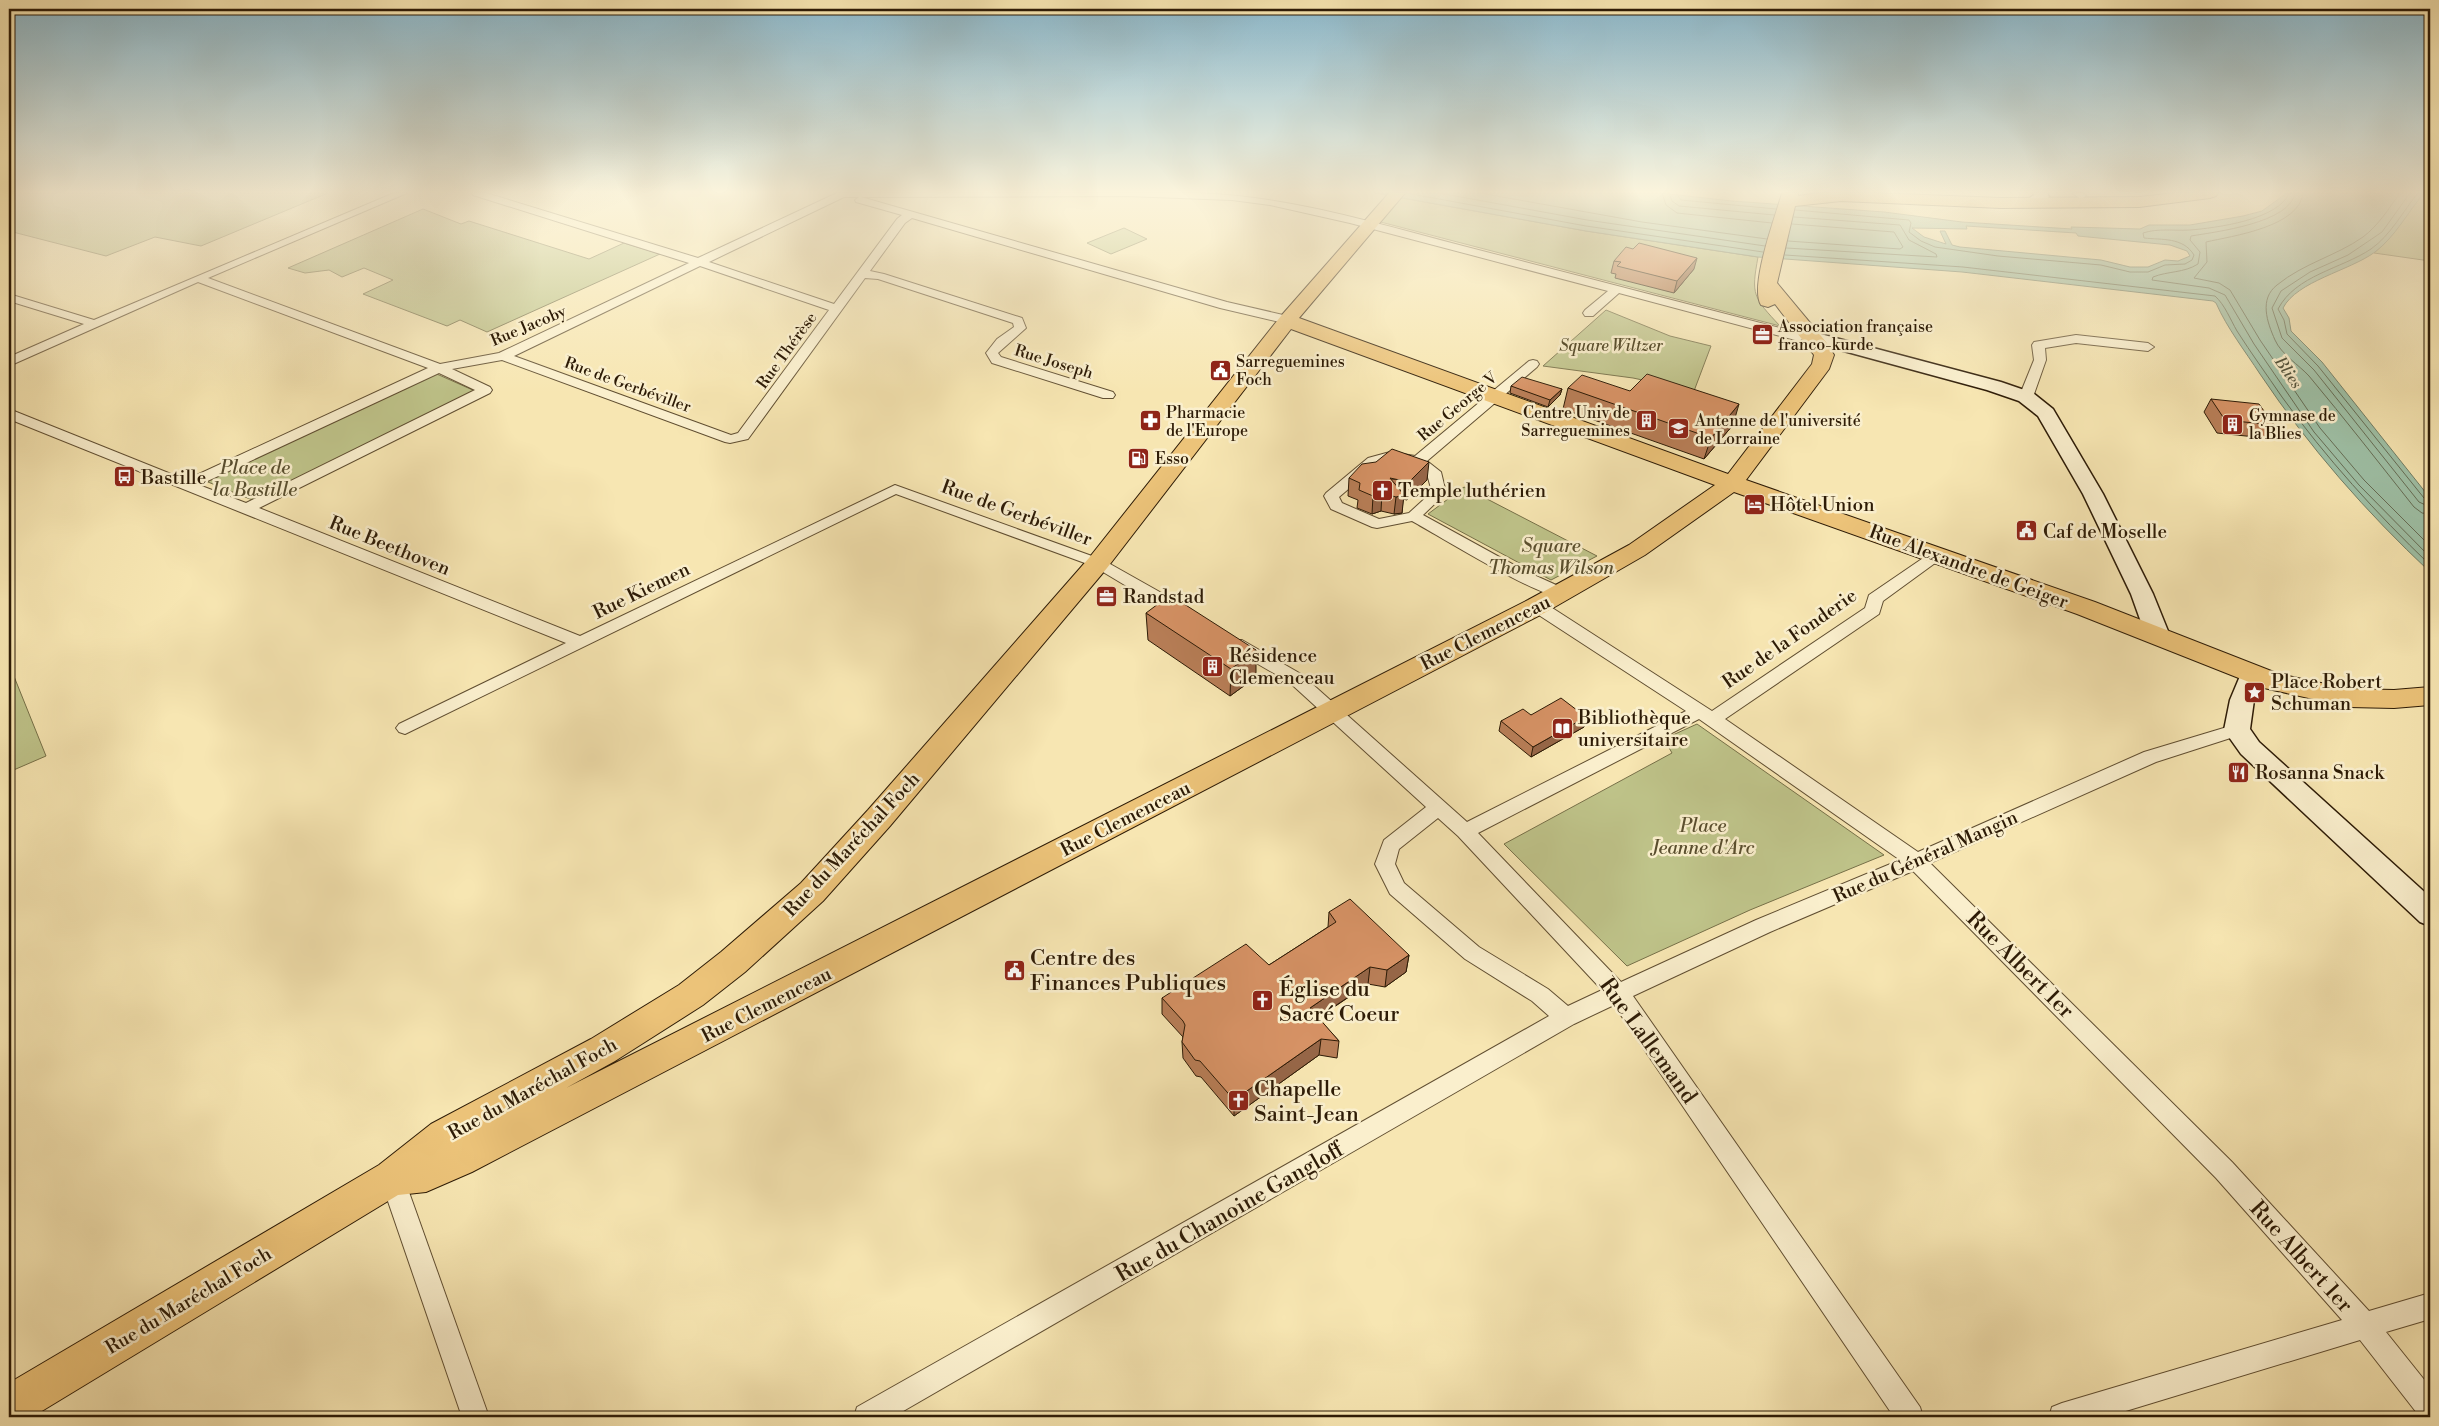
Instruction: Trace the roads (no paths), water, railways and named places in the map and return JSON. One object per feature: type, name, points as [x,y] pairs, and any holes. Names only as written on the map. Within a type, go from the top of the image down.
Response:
[{"type":"main road","name":"Rue du Maréchal Foch","points":[[9,1407],[392,1178],[444,1136],[611,1064],[666,1011],[691,995],[734,962],[812,892],[879,818],[1098,563],[1288,320],[1340,260]]},
{"type":"main road","points":[[1773,260],[1766,296],[1769,302],[1824,355]]},
{"type":"main road","name":"Rue Alexandre de Geiger","points":[[1288,320],[1303,328],[1593,434],[1937,555],[2154,626],[2252,675],[2291,687],[2348,698],[2394,699],[2430,696]]},
{"type":"main road","points":[[1806,337],[1810,355],[1807,382]]},
{"type":"main road","name":"Rue Clemenceau","points":[[611,1064],[694,1042],[1332,710],[1548,600],[1637,550],[1733,482],[1807,382],[1822,366],[1824,355]]},
{"type":"main road","points":[[666,1011],[667,1026],[684,1040],[694,1042]]},
{"type":"street","points":[[9,362],[242,260]]},
{"type":"street","points":[[690,260],[837,309]]},
{"type":"street","name":"Rue Jacoby","points":[[439,368],[503,356],[708,260]]},
{"type":"street","name":"Rue Thérèse","points":[[743,436],[874,260]]},
{"type":"street","points":[[1068,260],[1224,305],[1288,320]]},
{"type":"street","points":[[1503,260],[1874,354],[1994,386],[2026,397],[2046,412],[2093,494],[2154,626]]},
{"type":"street","name":"Rue Joseph","points":[[864,274],[880,276],[1018,321],[1020,328],[1001,342],[992,353],[996,360],[1108,395]]},
{"type":"street","points":[[198,278],[439,368],[485,390],[246,509]]},
{"type":"street","points":[[1590,313],[1617,289]]},
{"type":"street","points":[[9,297],[96,324]]},
{"type":"street","points":[[2026,397],[2040,360],[2038,345],[2076,339],[2148,346]]},
{"type":"street","points":[[1824,355],[1841,352],[1874,354]]},
{"type":"street","name":"Rue de Gerbéviller","points":[[503,356],[730,439],[743,436]]},
{"type":"street","name":"Rue George V","points":[[1414,516],[1377,524],[1336,506],[1330,496],[1373,461],[1390,456],[1418,461],[1533,364]]},
{"type":"street","points":[[186,485],[439,368]]},
{"type":"street","name":"Rue Beethoven","points":[[9,414],[580,642]]},
{"type":"street","points":[[1414,516],[1439,493],[1434,472],[1418,461]]},
{"type":"street","name":"Rue de Gerbéviller","points":[[895,490],[1098,563],[1201,623]]},
{"type":"street","name":"Rue Kiemen","points":[[405,728],[895,490]]},
{"type":"street","name":"Rue Albert 1er","points":[[1414,516],[1517,573],[1548,600],[1706,715],[1916,861],[2047,990],[2224,1170],[2364,1325],[2430,1408]]},
{"type":"street","name":"Rue de la Fonderie","points":[[1706,715],[1873,610],[1875,600],[1937,555]]},
{"type":"street","name":"Rue Lallemand","points":[[1227,638],[1295,678],[1332,710],[1465,831],[1617,992],[1646,1030],[1910,1417]]},
{"type":"street","points":[[2252,675],[2241,704],[2237,730],[2250,748],[2266,765],[2430,914]]},
{"type":"street","points":[[1465,831],[1706,715]]},
{"type":"street","name":"Rue du Général Mangin","points":[[1617,992],[2150,757],[2237,730]]},
{"type":"street","points":[[1438,807],[1391,845],[1385,864],[1397,888],[1472,953],[1540,995],[1566,1017]]},
{"type":"street","name":"Rue du Chanoine Gangloff","points":[[867,1417],[1566,1017],[1617,992]]},
{"type":"street","points":[[392,1178],[476,1417]]},
{"type":"street","points":[[2062,1417],[2430,1306]]},
{"type":"water","name":"Blies","points":[[1793,260],[2096,260],[2130,267],[2148,267],[2165,260],[2363,260],[2311,283],[2290,299],[2283,308],[2289,318],[2291,331],[2322,362],[2430,498],[2430,572],[2383,526],[2318,453],[2260,374],[2213,301],[1962,272]]},
{"type":"place","name":"Association française franco-kurde","points":[[1762,335]]},
{"type":"place","name":"Sarreguemines Foch","points":[[1220,370]]},
{"type":"place","name":"Pharmacie de l'Europe","points":[[1150,421]]},
{"type":"place","name":"Centre Univ de Sarreguemines","points":[[1646,421]]},
{"type":"place","name":"Gymnase de la Blies","points":[[2233,424]]},
{"type":"place","name":"Antenne de l'université de Lorraine","points":[[1679,429]]},
{"type":"place","name":"Esso","points":[[1139,458]]},
{"type":"place","name":"Bastille","points":[[125,477]]},
{"type":"place","name":"Temple luthérien","points":[[1382,490]]},
{"type":"place","name":"Hôtel Union","points":[[1754,504]]},
{"type":"place","name":"Caf de Moselle","points":[[2027,531]]},
{"type":"place","name":"Randstad","points":[[1107,596]]},
{"type":"place","name":"Résidence Clemenceau","points":[[1213,666]]},
{"type":"place","name":"Place Robert Schuman","points":[[2255,692]]},
{"type":"place","name":"Bibliothèque universitaire","points":[[1562,728]]},
{"type":"place","name":"Rosanna Snack","points":[[2239,772]]},
{"type":"place","name":"Centre des Finances Publiques","points":[[1014,970]]},
{"type":"place","name":"Église du Sacré Coeur","points":[[1263,1001]]},
{"type":"place","name":"Chapelle Saint-Jean","points":[[1238,1101]]},
{"type":"park label","name":"Square Wiltzer","points":[[1611,345]]},
{"type":"park label","name":"Place de la Bastille","points":[[255,478]]},
{"type":"park label","name":"Square Thomas Wilson","points":[[1551,556]]},
{"type":"park label","name":"Place Jeanne d'Arc","points":[[1703,836]]}]
